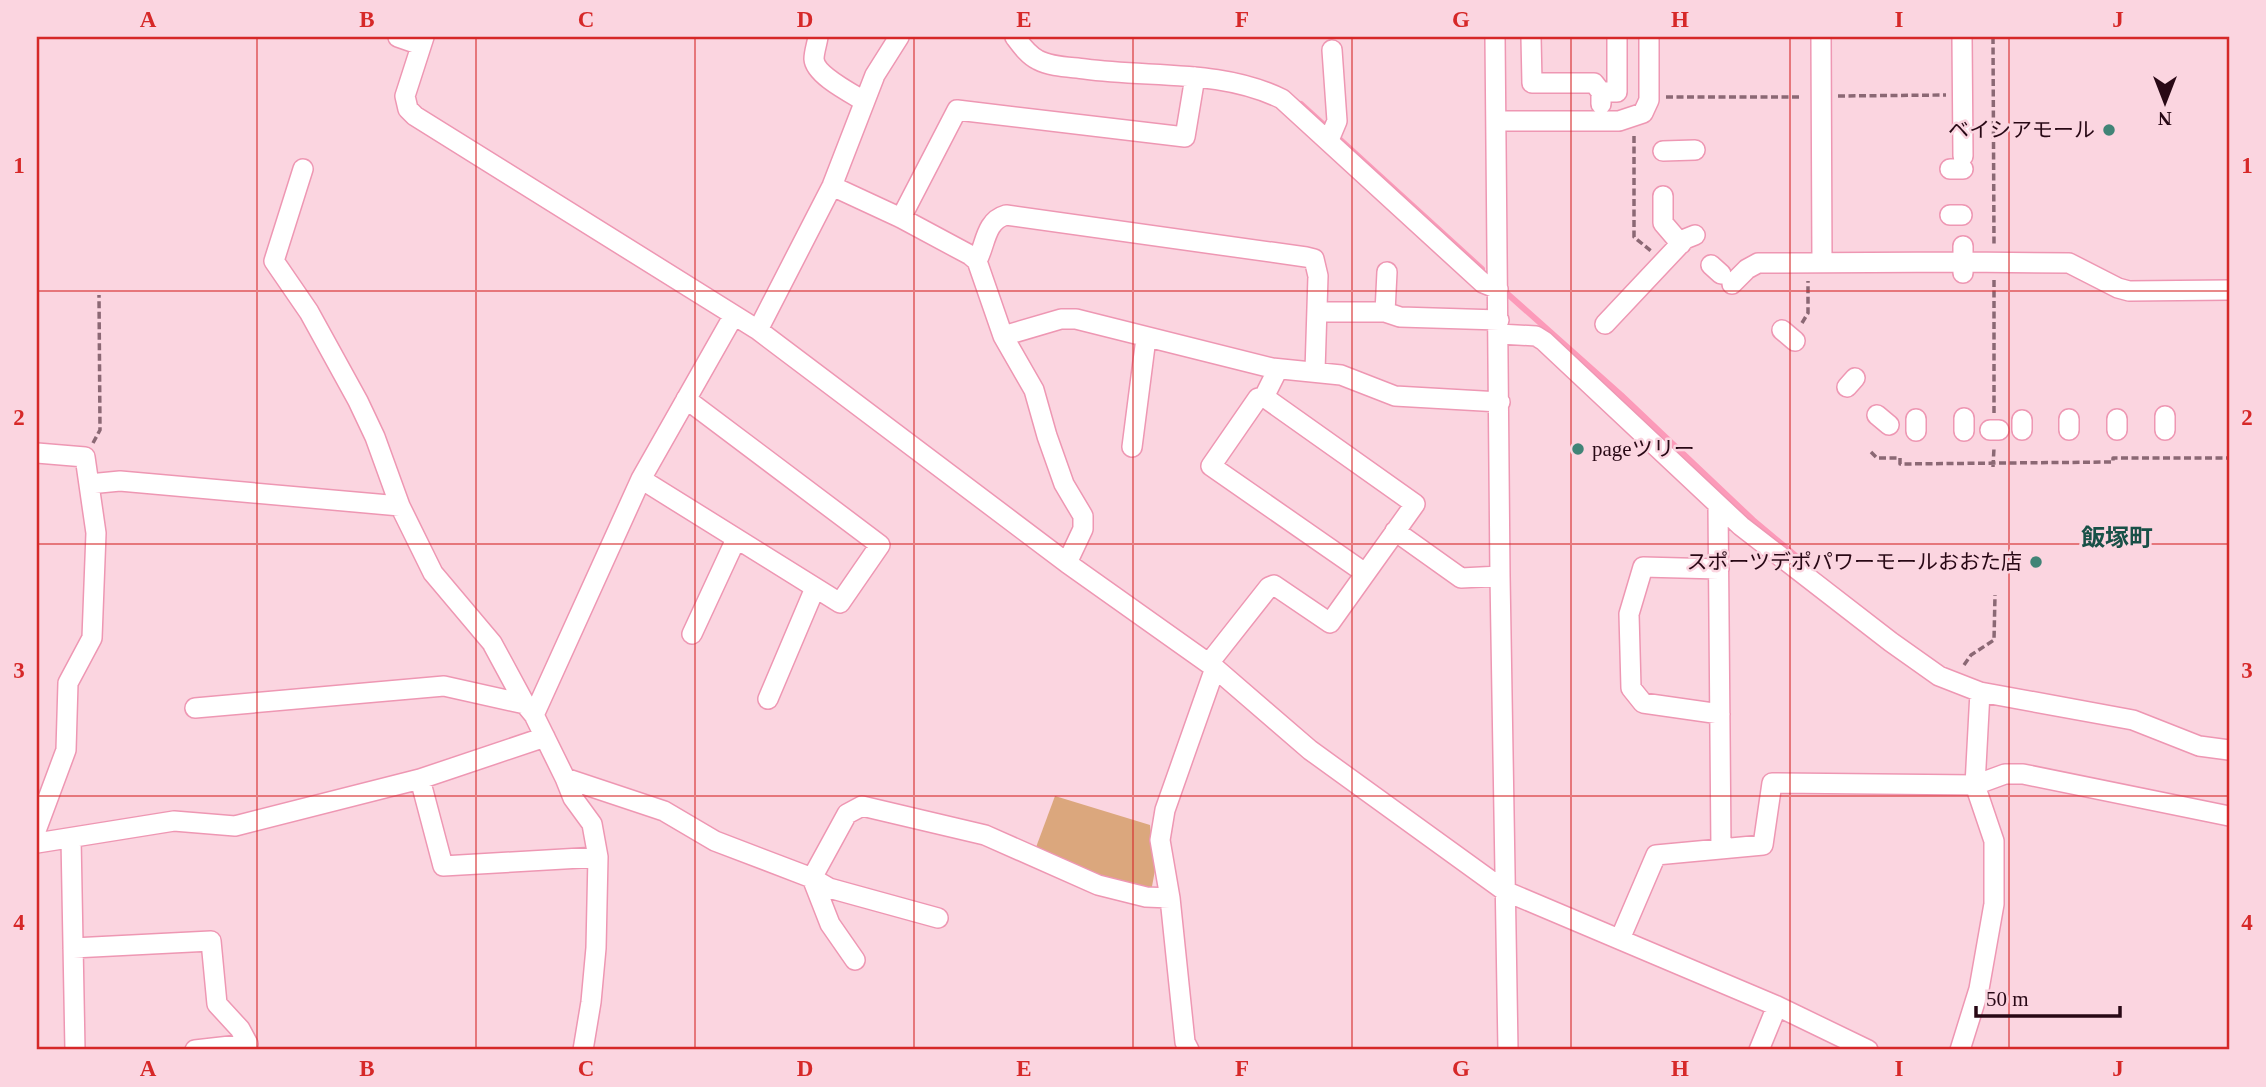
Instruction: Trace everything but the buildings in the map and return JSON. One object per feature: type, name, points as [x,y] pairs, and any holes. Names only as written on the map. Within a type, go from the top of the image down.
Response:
[{"type":"street","points":[[398,37],[423,41],[405,96],[408,109],[415,116],[758,330],[1067,563],[1212,665],[1310,750],[1505,891],[1777,1006],[1868,1050]]},
{"type":"street","points":[[818,37],[814,58],[816,66],[838,85],[864,101]]},
{"type":"street","points":[[758,330],[832,186],[875,75],[899,37]]},
{"type":"street","points":[[1015,37],[1036,59],[1046,63],[1096,70],[1241,82],[1282,99],[1483,283],[1498,289]]},
{"type":"street","points":[[1495,37],[1508,1050]]},
{"type":"street","points":[[1531,37],[1532,83],[1594,83],[1601,92],[1602,121]]},
{"type":"street","points":[[1601,92],[1617,92],[1616,37]]},
{"type":"street","points":[[1497,121],[1619,121],[1643,113],[1649,100],[1649,37]]},
{"type":"street","points":[[1821,37],[1822,262]]},
{"type":"street","points":[[1959,164],[1955,69],[1962,37]]},
{"type":"street","points":[[1329,140],[1336,121],[1332,50]]},
{"type":"street","points":[[901,218],[957,110],[1185,137],[1195,77]]},
{"type":"street","points":[[1662,151],[1695,150]]},
{"type":"street","points":[[303,169],[274,261],[309,312],[358,401],[375,437],[400,506],[433,573],[492,643],[545,737],[573,798],[592,824],[597,857],[596,947],[583,1050]]},
{"type":"street","points":[[832,186],[901,218],[970,255],[976,261],[1003,336],[1034,390],[1046,436],[1064,484],[1083,516],[1083,529],[1067,563]]},
{"type":"street","points":[[1605,324],[1664,261],[1692,237],[1663,223],[1662,196]]},
{"type":"street","points":[[976,261],[993,221],[1006,215],[1306,257],[1314,260],[1317,267],[1315,371]]},
{"type":"street","points":[[1721,275],[1747,269],[1758,263],[1822,262],[1869,268],[1916,268],[1963,260],[2069,271],[2118,295],[2129,291],[2164,298],[2218,295]]},
{"type":"street","points":[[1385,312],[1388,271]]},
{"type":"street","points":[[1318,312],[1385,312],[1400,317],[1499,327],[1536,336],[1741,526],[1939,676],[1980,692],[2133,720],[2199,746],[2229,750]]},
{"type":"street","points":[[530,709],[641,479],[734,315]]},
{"type":"street","points":[[1003,336],[1070,318],[1272,369],[1341,375],[1395,396],[1500,402]]},
{"type":"street","points":[[1132,447],[1146,338]]},
{"type":"street","points":[[1264,397],[1275,376],[1272,369]]},
{"type":"street","points":[[1189,1050],[1185,1042],[1178,994],[1170,898],[1160,840],[1165,810],[1212,665],[1269,586],[1274,585],[1330,623],[1415,504],[1264,397],[1258,398],[1212,466],[1365,573]]},
{"type":"street","points":[[641,479],[840,603],[880,545],[686,399]]},
{"type":"street","points":[[37,453],[85,457],[96,533],[92,638],[68,683],[66,750],[37,828]]},
{"type":"street","points":[[89,484],[120,481],[400,506]]},
{"type":"street","points":[[1718,505],[1721,849]]},
{"type":"street","points":[[1395,531],[1461,578],[1500,576]]},
{"type":"street","points":[[692,634],[736,538]]},
{"type":"street","points":[[1719,569],[1643,567],[1629,614],[1631,688],[1643,704],[1720,714]]},
{"type":"street","points":[[768,699],[816,588]]},
{"type":"street","points":[[195,708],[444,686],[530,709]]},
{"type":"street","points":[[1960,1050],[1979,989],[1994,904],[1994,841],[1975,785],[1980,692]]},
{"type":"street","points":[[37,843],[174,821],[235,826],[420,779],[545,737]]},
{"type":"street","points":[[1620,939],[1656,855],[1763,845],[1772,783],[1975,785],[2004,774],[2022,774],[2229,816]]},
{"type":"street","points":[[565,778],[664,811],[715,841],[812,878],[829,888],[938,918]]},
{"type":"street","points":[[420,779],[443,866],[597,857]]},
{"type":"street","points":[[812,878],[847,814],[862,806],[985,835],[1098,885],[1146,897],[1170,898]]},
{"type":"street","points":[[71,838],[75,1050]]},
{"type":"street","points":[[812,878],[830,924],[855,960]]},
{"type":"street","points":[[73,948],[211,940],[218,1004],[240,1029],[248,1044],[195,1050]]},
{"type":"street","points":[[1759,1050],[1777,1006]]},
{"type":"path","points":[[1992,81],[1993,37]]},
{"type":"path","points":[[1634,134],[1634,237],[1664,261]]},
{"type":"path","points":[[85,457],[100,430],[99,295]]},
{"type":"path","points":[[1871,452],[1877,458],[1900,458],[1900,464],[2113,462],[2113,458],[2229,458]]},
{"type":"path","points":[[1965,661],[1994,640],[1995,595]]},
{"type":"shaded area","points":[[1055,796],[1150,825],[1155,870],[1151,892],[1135,891],[1035,850]]},
{"type":"waterway","points":[[1301,104],[1482,269]]},
{"type":"waterway","points":[[1502,289],[1621,395],[1753,520],[1808,566]]},
{"type":"place","name":"ベイシアモール","points":[[2109,130]]},
{"type":"place","name":"pageツリー","points":[[1578,449]]},
{"type":"place","name":"スポーツデポパワーモールおおた店","points":[[2036,562]]},
{"type":"district","name":"飯塚町","points":[[2117,538]]}]
